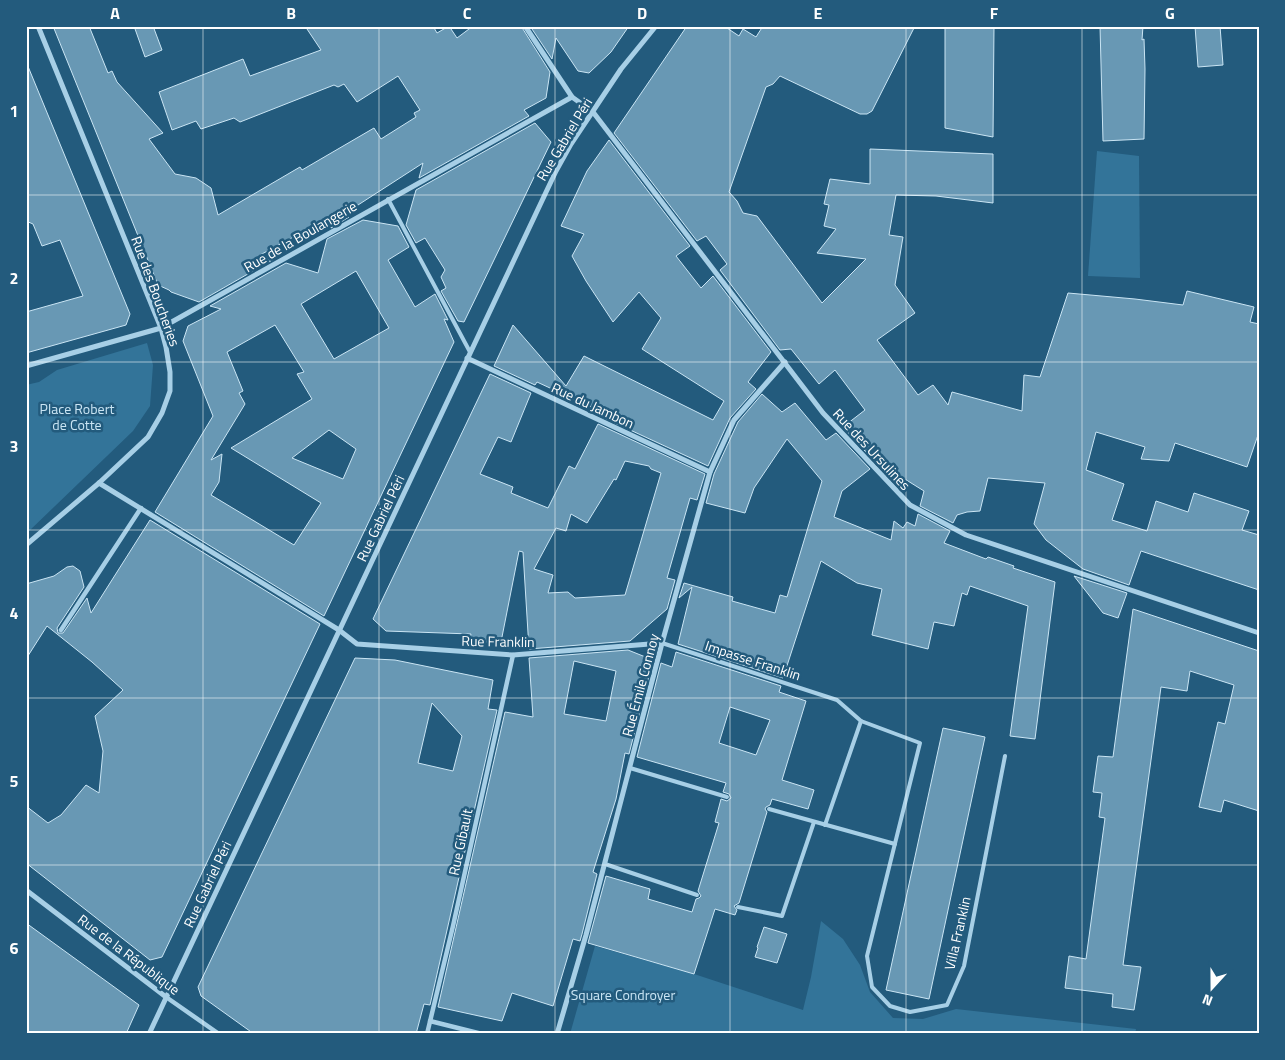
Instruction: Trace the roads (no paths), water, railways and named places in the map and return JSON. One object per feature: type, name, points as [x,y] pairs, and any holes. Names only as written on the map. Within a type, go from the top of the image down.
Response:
[{"type":"street","name":"Rue des Boucheries","points":[[26,545],[99,483],[148,437],[162,413],[170,391],[170,372],[161,328],[38,26]]},
{"type":"street","name":"Rue des Ursulines","points":[[525,26],[572,96],[593,112],[823,413],[910,505],[966,535],[1259,633]]},
{"type":"street","name":"Rue Gabriel Péri","points":[[149,1034],[556,171],[571,144],[621,69],[656,26]]},
{"type":"street","name":"Rue de la Boulangerie","points":[[26,366],[161,328],[572,96]]},
{"type":"street","name":"Rue du Jambon","points":[[469,355],[710,472]]},
{"type":"street","name":"Rue Émile Connoy","points":[[557,1034],[586,935],[662,643],[710,472],[734,420],[785,362]]},
{"type":"street","points":[[99,483],[339,630]]},
{"type":"street","points":[[61,630],[141,508]]},
{"type":"street","name":"Rue Franklin","points":[[339,630],[357,644],[513,655],[662,643]]},
{"type":"street","name":"Rue Gibault","points":[[427,1034],[513,655]]},
{"type":"street","name":"Rue de la République","points":[[26,890],[166,997],[219,1034]]},
{"type":"street","points":[[430,1021],[482,1034]]},
{"type":"lane","points":[[388,199],[469,355]]},
{"type":"lane","name":"Impasse Franklin","points":[[662,643],[837,700]]},
{"type":"lane","name":"Villa Franklin","points":[[837,700],[861,721],[920,743],[867,956],[872,987],[890,1006],[910,1012],[946,1006],[964,966],[1005,756]]},
{"type":"lane","points":[[825,825],[861,721]]},
{"type":"lane","points":[[630,768],[727,797]]},
{"type":"lane","points":[[768,809],[895,844]]},
{"type":"lane","points":[[738,907],[782,916],[814,822]]},
{"type":"lane","points":[[605,864],[697,895]]},
{"type":"park label","name":"Place Robert de Cotte","points":[[77,416]]},
{"type":"park label","name":"Square Condroyer","points":[[623,994]]}]
